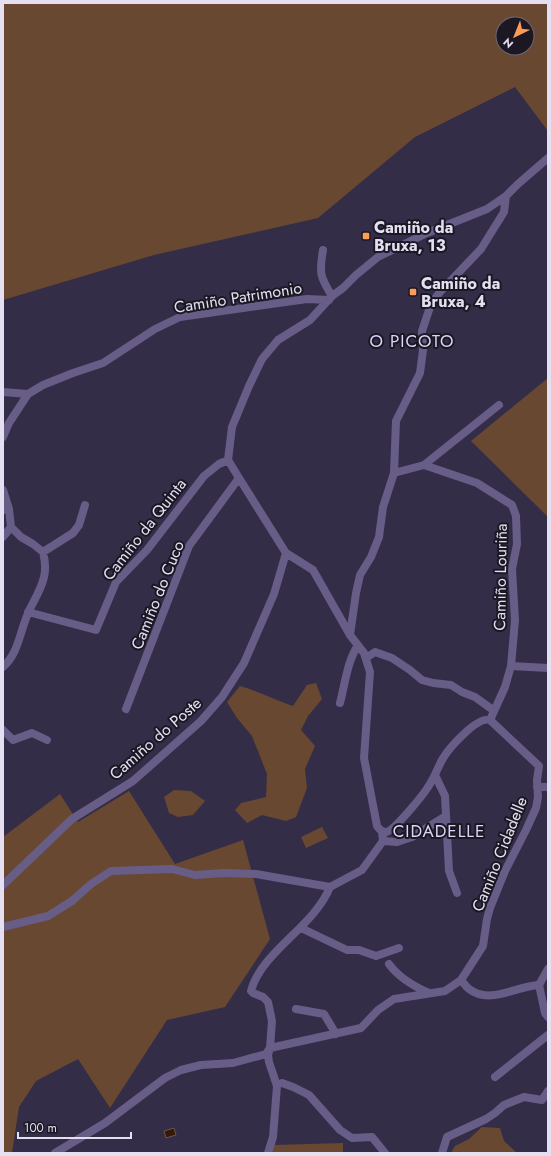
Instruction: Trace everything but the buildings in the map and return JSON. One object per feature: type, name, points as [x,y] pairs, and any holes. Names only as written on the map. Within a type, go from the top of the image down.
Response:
[{"type":"street","points":[[3,927],[48,916],[72,901],[91,884],[111,872],[172,868],[194,875],[224,873],[256,874],[330,887],[362,870],[383,841],[382,832],[377,826],[364,758],[370,672],[366,658],[350,635],[313,570],[286,553],[238,478],[228,460],[232,427],[262,359],[278,340],[310,320],[330,298],[378,258],[427,232],[487,209],[506,196],[548,158]]},
{"type":"street","points":[[350,635],[360,575],[371,557],[379,537],[383,507],[394,473],[396,421],[420,373],[423,350],[422,330],[431,304],[440,292],[481,249],[504,212],[506,196]]},
{"type":"street","points":[[323,250],[320,266],[322,280],[330,298]]},
{"type":"street","name":"Camiño Patrimonio","points":[[3,437],[9,423],[28,394],[43,385],[102,363],[155,329],[180,317],[307,299],[330,298]]},
{"type":"street","points":[[3,392],[28,394]]},
{"type":"street","points":[[394,473],[424,465],[499,405]]},
{"type":"street","name":"Camiño da Quinta","points":[[28,612],[96,630],[116,582],[147,550],[204,476],[219,464],[228,460]]},
{"type":"street","name":"Camiño Louriña","points":[[424,465],[477,483],[512,504],[516,516],[517,544],[512,569],[515,620],[511,666],[505,687],[493,710],[490,720]]},
{"type":"street","name":"Camiño do Cuco","points":[[126,709],[189,546],[238,478]]},
{"type":"street","points":[[3,490],[11,527],[21,537],[43,552],[45,560],[44,577],[38,595],[28,612],[19,641],[10,662],[3,667]]},
{"type":"street","points":[[43,552],[52,548],[73,533],[79,525],[85,505]]},
{"type":"street","points":[[3,537],[11,527]]},
{"type":"street","name":"Camiño do Poste","points":[[3,885],[72,819],[133,780],[201,721],[222,697],[244,662],[274,594],[286,553]]},
{"type":"street","points":[[340,704],[349,667],[358,645]]},
{"type":"street","points":[[366,658],[375,652],[392,658],[422,680],[451,685],[462,692],[476,697],[493,710]]},
{"type":"street","points":[[511,666],[548,668]]},
{"type":"street","points":[[382,832],[390,831],[420,799],[435,775],[442,759],[463,734],[482,720],[490,720]]},
{"type":"street","name":"Camiño Cidadelle","points":[[461,980],[483,946],[490,908],[505,872],[536,808],[538,797],[537,787],[539,766],[490,720]]},
{"type":"street","points":[[3,730],[13,740],[32,733],[47,740]]},
{"type":"street","points":[[435,775],[445,796],[448,871],[458,893]]},
{"type":"street","points":[[537,787],[548,787]]},
{"type":"street","points":[[383,841],[397,842],[412,836],[446,816]]},
{"type":"street","points":[[268,1153],[273,1137],[276,1086],[268,1055],[272,1021],[268,1002],[263,997],[251,991],[253,981],[261,969],[300,928],[326,897],[330,887]]},
{"type":"street","points":[[300,928],[347,950],[359,950],[376,956],[400,948]]},
{"type":"street","points":[[389,964],[395,973],[406,981],[429,993]]},
{"type":"street","points":[[548,969],[538,985],[548,1017]]},
{"type":"street","points":[[55,1153],[105,1123],[165,1078],[181,1070],[201,1065],[233,1063],[266,1054],[270,1048],[361,1028],[378,1010],[394,999],[446,991],[461,980],[469,989],[483,996],[505,993],[532,985],[538,985]]},
{"type":"street","points":[[296,1009],[324,1014],[336,1034]]},
{"type":"street","points":[[495,1077],[548,1035]]},
{"type":"street","points":[[282,1083],[309,1095],[340,1130],[352,1138],[372,1137],[385,1153]]},
{"type":"street","points":[[442,1153],[447,1137],[486,1119],[504,1105],[524,1098],[542,1100],[548,1091]]},
{"type":"shaded area","points":[[3,3],[548,3],[548,131],[515,87],[415,137],[318,218],[154,255],[3,300]]},
{"type":"shaded area","points":[[548,378],[548,517],[471,441]]},
{"type":"shaded area","points":[[316,683],[322,699],[308,716],[301,730],[315,746],[305,769],[307,788],[296,817],[286,821],[262,815],[247,823],[235,810],[241,803],[266,797],[267,774],[252,736],[237,718],[227,702],[240,686],[293,706],[307,685]]},
{"type":"shaded area","points":[[174,790],[191,791],[205,801],[193,815],[178,817],[169,813],[164,797]]},
{"type":"shaded area","points":[[129,791],[175,864],[243,840],[270,939],[225,1007],[167,1020],[110,1108],[78,1059],[36,1081],[19,1107],[12,1153],[3,1153],[3,837],[60,794],[78,822]]},
{"type":"shaded area","points":[[322,827],[328,838],[306,848],[301,837]]},
{"type":"shaded area","points":[[482,1127],[500,1128],[504,1141],[517,1153],[451,1153],[455,1146],[469,1139]]},
{"type":"shaded area","points":[[174,1128],[176,1135],[166,1138],[164,1131]]},
{"type":"shaded area","points":[[343,1143],[343,1153],[272,1153],[274,1145]]},
{"type":"place","name":"Camiño da Bruxa, 13","points":[[366,236]]},
{"type":"place","name":"Camiño da Bruxa, 4","points":[[413,292]]},
{"type":"district","name":"O PICOTO","points":[[412,341]]},
{"type":"district","name":"CIDADELLE","points":[[439,831]]}]
